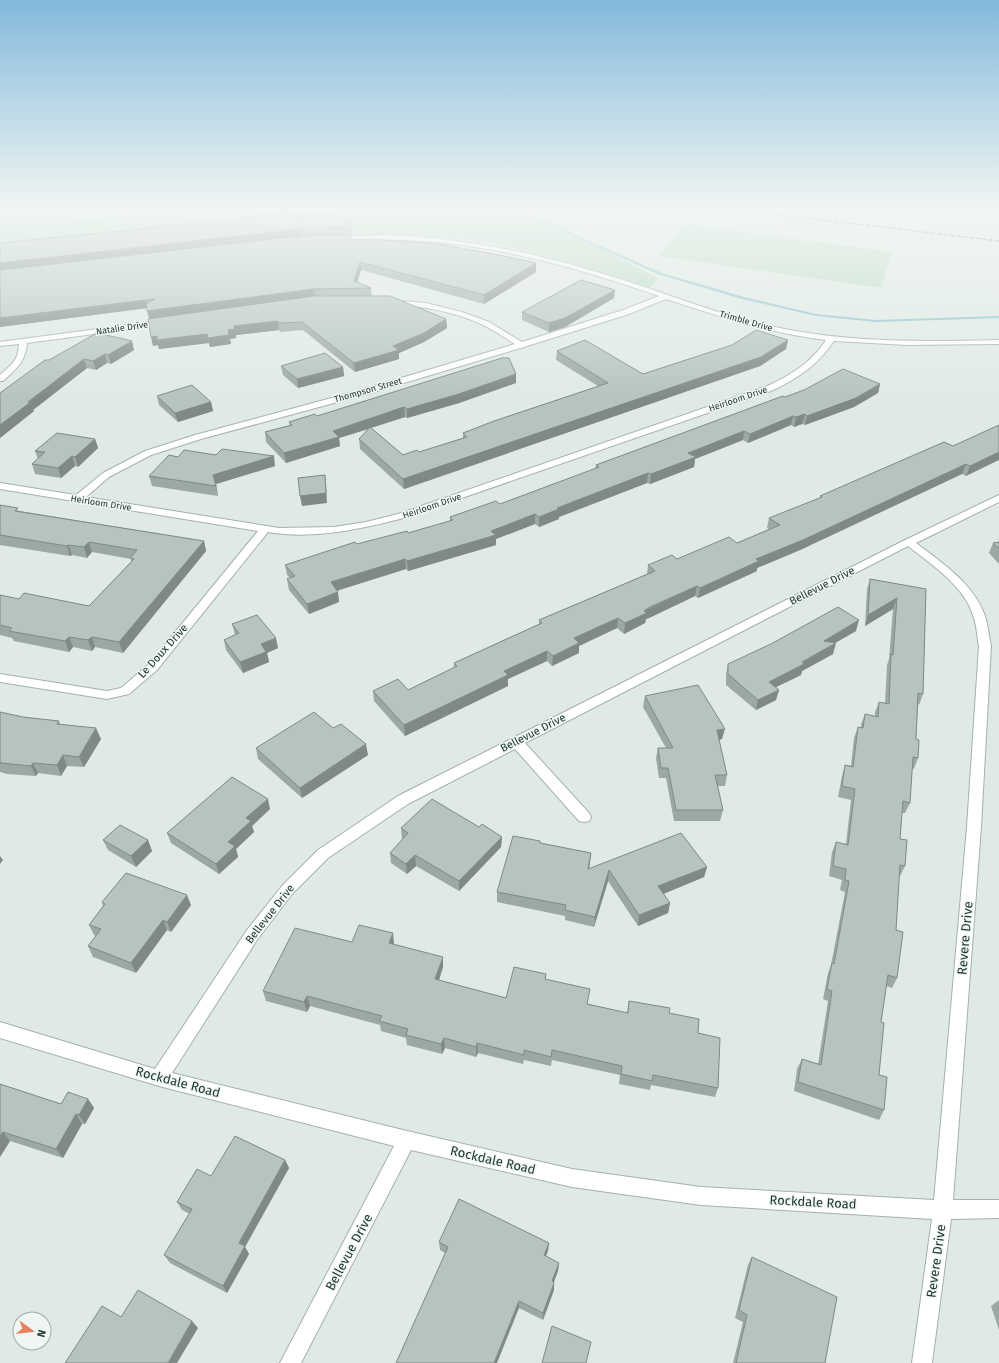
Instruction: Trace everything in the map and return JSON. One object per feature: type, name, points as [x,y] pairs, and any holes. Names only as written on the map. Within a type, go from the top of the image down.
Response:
[{"type":"street","name":"Trimble Drive","points":[[592,274],[756,325],[831,339],[898,344],[999,342]]},
{"type":"street","name":"Thompson Street","points":[[78,499],[106,475],[148,453],[198,437],[364,392],[521,345],[626,312],[666,296]]},
{"type":"street","points":[[382,300],[431,306],[464,315],[482,321],[521,345]]},
{"type":"street","name":"Natalie Drive","points":[[0,344],[173,321]]},
{"type":"street","name":"Heirloom Drive","points":[[0,486],[280,531],[334,530],[366,525],[401,516],[768,389],[790,380],[802,373],[824,351],[831,339]]},
{"type":"street","points":[[0,379],[16,365],[22,355],[23,342]]},
{"type":"street","name":"Bellevue Drive","points":[[159,1078],[252,935],[287,890],[323,854],[403,800],[909,542],[999,498]]},
{"type":"street","name":"Le Doux Drive","points":[[0,678],[107,695],[125,691],[153,667],[265,529]]},
{"type":"street","name":"Revere Drive","points":[[909,542],[955,581],[971,599],[980,618],[985,646],[974,827],[943,1210],[922,1363]]},
{"type":"street","points":[[516,742],[584,817]]},
{"type":"street","name":"Rockdale Road","points":[[0,1030],[159,1078],[407,1140],[572,1178],[700,1196],[943,1210],[999,1209]]},
{"type":"street","name":"Bellevue Drive","points":[[290,1363],[407,1140]]},
{"type":"green space","points":[[606,274],[649,274],[659,279],[650,287]]},
{"type":"green space","points":[[782,274],[885,274],[881,288]]},
{"type":"building","points":[[0,274],[356,274],[354,281],[371,288],[314,289],[147,311],[146,304],[155,299],[0,318]]},
{"type":"building","points":[[404,274],[519,274],[484,295]]},
{"type":"building","points":[[581,280],[615,290],[565,318],[549,323],[522,312]]},
{"type":"building","points":[[314,296],[390,296],[446,319],[424,333],[393,346],[399,350],[354,363],[302,322],[278,323],[278,321],[234,326],[235,329],[228,330],[229,335],[208,338],[207,334],[157,340],[157,336],[151,337],[148,319]]},
{"type":"building","points":[[102,330],[106,335],[132,341],[108,355],[105,354],[93,361],[84,359],[0,425],[0,393],[45,360],[49,360]]},
{"type":"building","points":[[756,330],[788,340],[761,357],[403,479],[359,439],[370,427],[403,455],[417,450],[419,452],[467,437],[463,433],[494,421],[608,383],[557,351],[585,340],[643,374],[732,345]]},
{"type":"building","points":[[325,353],[343,367],[297,379],[281,366]]},
{"type":"building","points":[[502,358],[509,358],[516,374],[459,394],[407,409],[404,407],[333,431],[339,437],[284,453],[265,432],[292,425],[289,422],[315,414],[317,416]]},
{"type":"building","points":[[843,369],[880,384],[856,398],[807,416],[805,414],[796,417],[793,416],[750,434],[744,431],[688,453],[696,457],[651,474],[648,473],[557,508],[559,509],[539,517],[535,514],[491,531],[496,535],[407,561],[405,559],[331,582],[338,592],[307,604],[287,579],[295,576],[285,565],[355,542],[357,544],[407,531],[408,533],[453,520],[450,517],[496,501],[500,504],[599,467],[596,465],[783,396],[785,397],[804,390]]},
{"type":"building","points":[[192,385],[211,402],[175,413],[157,396]]},
{"type":"building","points":[[999,425],[999,452],[970,466],[966,464],[803,540],[756,559],[759,561],[700,588],[697,586],[650,607],[644,611],[647,613],[625,623],[618,618],[574,638],[579,643],[553,656],[547,651],[504,671],[508,675],[404,725],[373,691],[398,679],[408,690],[457,666],[454,663],[542,623],[539,620],[655,571],[648,565],[672,555],[677,559],[729,537],[737,543],[780,525],[769,518],[822,497],[820,496],[944,442],[953,446]]},
{"type":"building","points":[[57,433],[95,439],[75,457],[72,456],[58,468],[32,464],[45,452],[35,451]]},
{"type":"building","points":[[222,449],[274,456],[213,475],[216,486],[149,476],[169,455],[178,457],[184,450],[216,455]]},
{"type":"building","points":[[325,475],[326,493],[300,496],[298,478]]},
{"type":"building","points":[[0,505],[18,508],[15,511],[204,541],[119,642],[92,637],[88,640],[69,637],[65,641],[9,631],[12,628],[0,625],[0,595],[19,599],[24,593],[89,606],[134,559],[130,558],[137,550],[89,542],[84,547],[67,546],[0,535]]},
{"type":"building","points":[[999,542],[999,549],[993,543]]},
{"type":"building","points":[[870,579],[926,589],[923,694],[918,693],[916,739],[919,740],[918,758],[913,757],[910,803],[903,801],[900,839],[907,840],[905,866],[900,865],[896,930],[903,932],[897,978],[888,975],[881,1022],[884,1023],[879,1075],[887,1077],[884,1110],[798,1082],[802,1059],[821,1065],[832,991],[827,989],[832,963],[834,964],[849,881],[845,880],[846,869],[833,866],[836,842],[848,845],[855,789],[842,786],[845,765],[853,767],[858,727],[863,728],[865,714],[878,717],[879,702],[889,704],[891,654],[893,655],[897,598],[868,615]]},
{"type":"building","points":[[838,607],[859,620],[824,641],[836,643],[802,662],[804,664],[769,682],[779,690],[758,700],[728,674],[728,664],[771,644]]},
{"type":"building","points":[[257,615],[276,638],[261,644],[266,652],[240,662],[224,640],[239,633],[232,624]]},
{"type":"building","points":[[698,685],[725,729],[717,730],[727,775],[715,775],[723,810],[676,810],[668,768],[661,768],[658,748],[673,748],[645,696]]},
{"type":"building","points":[[0,712],[23,717],[59,721],[57,724],[96,728],[79,757],[63,755],[57,765],[33,763],[31,766],[0,763]]},
{"type":"building","points":[[314,712],[333,728],[341,724],[366,744],[300,788],[256,748]]},
{"type":"building","points":[[232,777],[268,799],[246,818],[251,821],[228,842],[235,846],[216,864],[167,833]]},
{"type":"building","points":[[432,799],[479,827],[482,824],[502,837],[459,881],[415,855],[406,864],[390,853],[408,833],[401,828]]},
{"type":"building","points":[[120,825],[148,840],[131,856],[103,840]]},
{"type":"building","points":[[681,833],[707,867],[658,886],[670,903],[639,915],[609,870],[595,917],[565,910],[566,905],[497,892],[513,836],[591,853],[588,869]]},
{"type":"building","points":[[126,873],[187,895],[167,922],[163,920],[131,963],[88,946],[101,929],[89,925],[105,904],[102,902]]},
{"type":"building","points":[[359,925],[393,933],[389,943],[443,957],[435,979],[506,998],[514,967],[546,974],[545,979],[590,989],[587,1004],[628,1013],[629,1001],[670,1008],[669,1013],[699,1019],[698,1033],[720,1038],[718,1088],[653,1075],[652,1081],[621,1074],[622,1066],[552,1050],[551,1057],[524,1050],[524,1055],[477,1043],[476,1047],[444,1038],[441,1044],[406,1035],[408,1029],[379,1021],[382,1016],[307,996],[304,1002],[263,991],[295,928],[352,942]]},
{"type":"building","points":[[0,1084],[61,1104],[68,1092],[88,1099],[79,1115],[76,1114],[56,1149],[3,1132],[0,1136]]},
{"type":"building","points":[[235,1136],[285,1160],[239,1243],[245,1246],[223,1286],[164,1255],[192,1209],[177,1202],[197,1169],[211,1176]]},
{"type":"building","points":[[459,1199],[549,1243],[544,1255],[559,1263],[552,1281],[554,1283],[543,1313],[519,1301],[494,1363],[396,1363],[448,1247],[439,1242]]},
{"type":"building","points":[[752,1257],[837,1297],[825,1363],[736,1363],[747,1315],[739,1310]]},
{"type":"building","points":[[138,1290],[192,1321],[168,1363],[65,1363],[102,1306],[121,1317]]},
{"type":"building","points":[[552,1326],[591,1342],[586,1363],[542,1363]]},
{"type":"waterway","points":[[660,274],[743,298],[816,315],[876,321],[999,317]]}]
